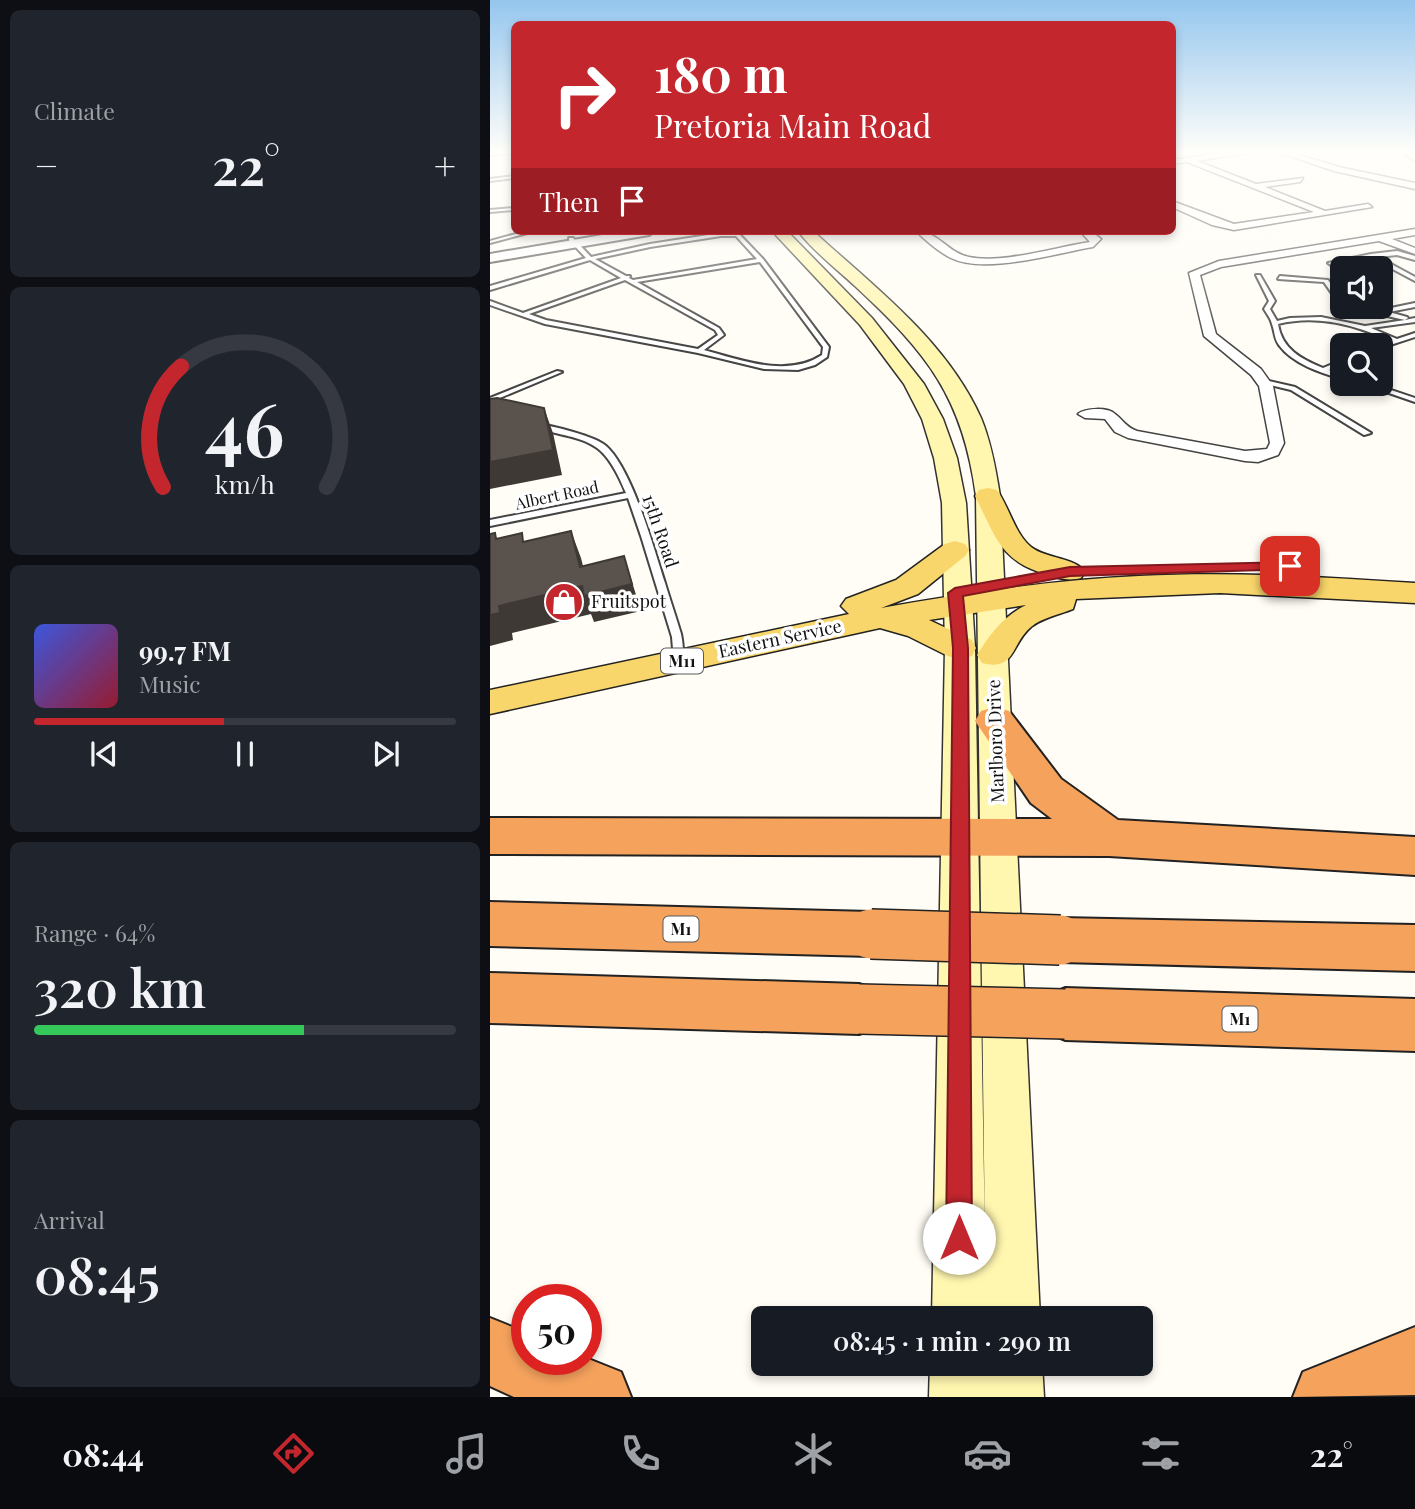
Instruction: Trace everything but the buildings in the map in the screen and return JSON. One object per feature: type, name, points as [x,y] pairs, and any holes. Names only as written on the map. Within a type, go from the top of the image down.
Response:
[{"type":"highway","points":[[995,721],[1046,791],[1109,838]]},
{"type":"highway","points":[[490,836],[1109,838],[1415,856]]},
{"type":"highway","name":"M1","points":[[490,924],[1415,948]]},
{"type":"highway","name":"M1","points":[[490,998],[1415,1025]]},
{"type":"highway","points":[[490,1352],[596,1397]]},
{"type":"highway","points":[[1328,1397],[1415,1361]]},
{"type":"main road","name":"Marlboro Drive","points":[[787,235],[904,365],[939,433],[948,469],[954,505],[955,600],[980,838],[1012,1306]]},
{"type":"main road","name":"Marlboro Drive","points":[[788,235],[891,313],[950,380],[970,416],[982,455],[988,496],[995,721],[980,838],[959,1306]]},
{"type":"main road","points":[[988,496],[1015,551],[1035,563],[1070,572]]},
{"type":"main road","points":[[866,613],[907,587],[955,550]]},
{"type":"main road","name":"M11","points":[[990,594],[1070,572],[1290,566],[1415,575]]},
{"type":"main road","name":"M11","points":[[990,594],[1201,584],[1334,587],[1415,593]]},
{"type":"main road","points":[[993,655],[1014,626],[1029,614],[1105,587]]},
{"type":"main road","name":"Eastern Service","points":[[490,681],[866,613],[990,594]]},
{"type":"main road","points":[[866,613],[917,627],[960,648]]},
{"type":"main road","name":"Eastern Service","points":[[490,702],[678,649]]},
{"type":"main road","points":[[958,1376],[958,1397]]},
{"type":"main road","points":[[1014,1376],[1015,1397]]},
{"type":"street","points":[[1200,216],[1234,227],[1310,216]]},
{"type":"street","points":[[1084,414],[1109,415],[1128,433],[1258,457],[1273,452],[1277,443],[1264,382],[1256,372],[1210,336],[1193,275],[1198,270],[1415,232]]},
{"type":"street","points":[[490,256],[579,248],[615,235]]},
{"type":"street","points":[[490,256],[579,248],[615,235]]},
{"type":"street","points":[[926,235],[954,256],[976,262],[1093,244],[1096,239],[1090,235]]},
{"type":"street","points":[[1380,237],[1415,251]]},
{"type":"lane","points":[[490,242],[517,235]]},
{"type":"lane","points":[[490,288],[579,248],[706,235]]},
{"type":"lane","points":[[490,303],[522,315],[786,369],[815,363],[825,356],[826,347],[761,260],[741,236],[736,235]]},
{"type":"lane","points":[[579,248],[720,332],[719,339],[699,351]]},
{"type":"lane","points":[[1371,256],[1396,253],[1415,258]]},
{"type":"lane","points":[[635,281],[761,260]]},
{"type":"lane","points":[[1393,268],[1415,279]]},
{"type":"lane","points":[[1258,276],[1272,301],[1268,309],[1288,351],[1330,373]]},
{"type":"lane","points":[[522,315],[628,277]]},
{"type":"lane","points":[[1279,278],[1326,281],[1330,287]]},
{"type":"lane","points":[[1393,308],[1415,305]]},
{"type":"lane","points":[[1393,316],[1415,320]]},
{"type":"lane","points":[[1275,323],[1298,319],[1355,324],[1379,333]]},
{"type":"lane","points":[[1352,319],[1355,324]]},
{"type":"lane","points":[[1367,327],[1415,320]]},
{"type":"lane","points":[[1393,333],[1415,329]]},
{"type":"lane","points":[[1395,340],[1415,335]]},
{"type":"lane","points":[[1322,371],[1330,367]]},
{"type":"lane","points":[[490,400],[559,372]]},
{"type":"lane","points":[[1264,382],[1293,388],[1367,433]]},
{"type":"lane","points":[[1393,393],[1415,400]]},
{"type":"lane","name":"15th Road","points":[[524,422],[589,440],[611,454],[629,495],[678,649]]},
{"type":"lane","name":"Albert Road","points":[[490,523],[629,495]]},
{"type":"place","name":"Fruitspot","points":[[564,602]]},
{"type":"route","points":[[959,1238],[960,648],[955,593],[1070,572],[1208,566],[1290,566]]}]
